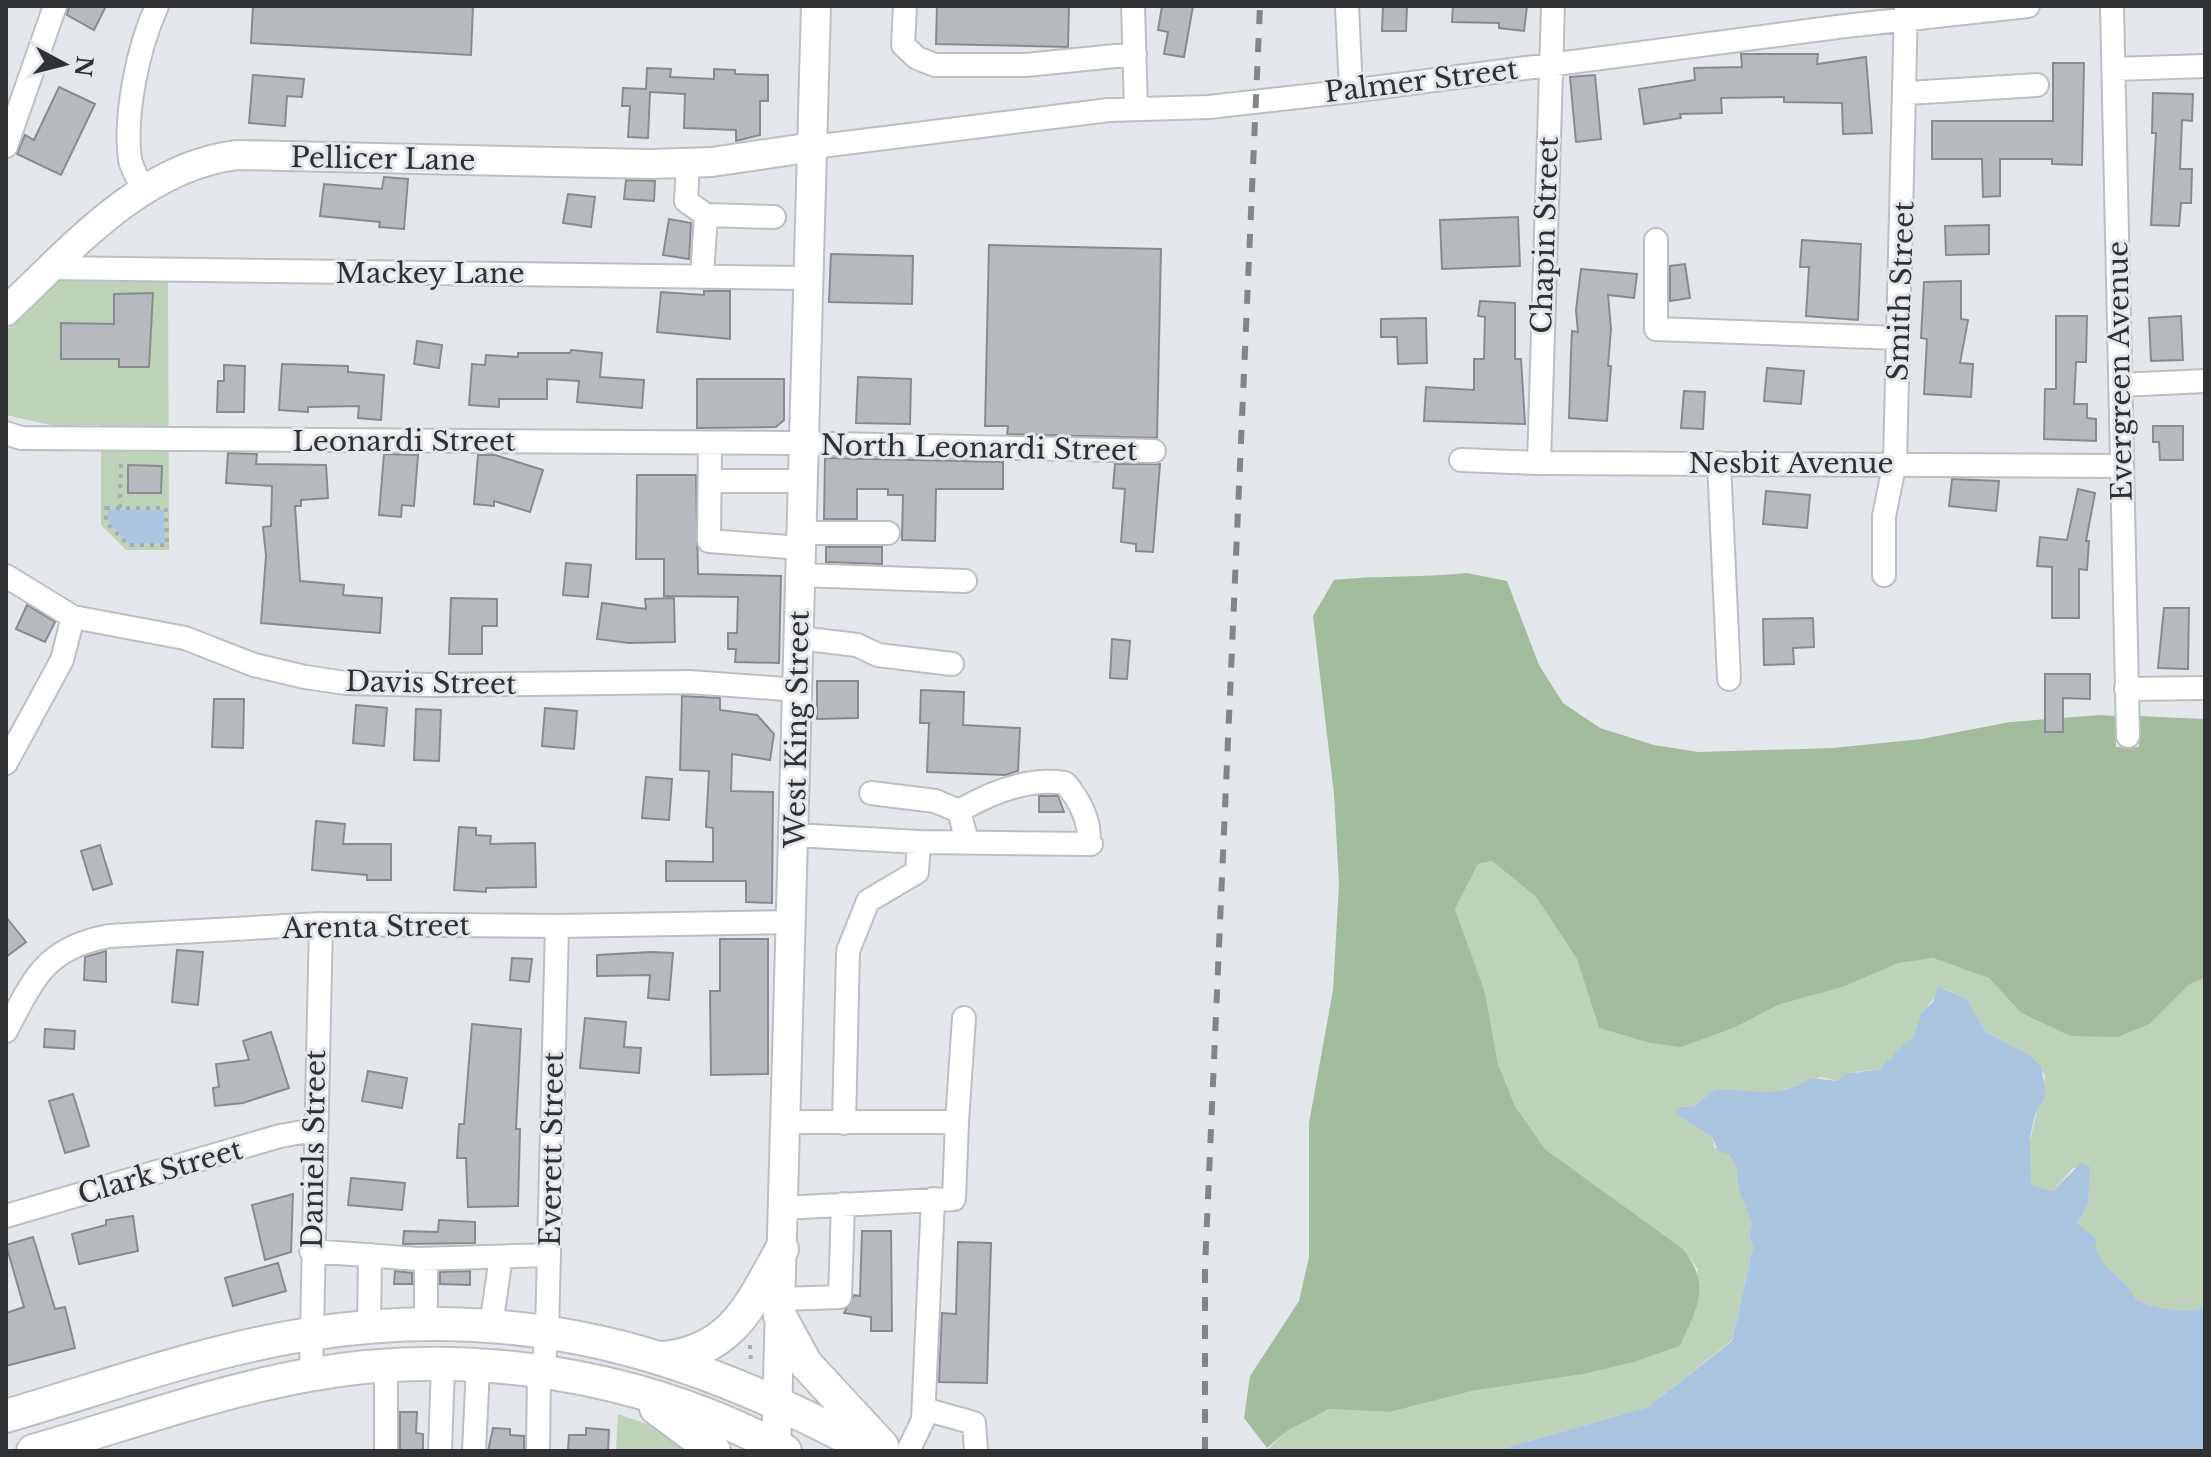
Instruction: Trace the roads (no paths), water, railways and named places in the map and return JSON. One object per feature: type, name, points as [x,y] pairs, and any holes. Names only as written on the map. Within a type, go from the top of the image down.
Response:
[{"type":"highway","points":[[664,1358],[686,1355],[725,1336],[746,1313],[782,1249]]},
{"type":"highway","points":[[781,1307],[806,1364],[886,1451]]},
{"type":"highway","points":[[6,1416],[211,1356],[310,1334],[426,1324],[491,1326],[608,1342],[664,1358],[779,1401],[872,1451]]},
{"type":"highway","points":[[33,1451],[72,1446],[257,1386],[311,1375],[386,1366],[443,1365],[541,1372],[627,1389],[704,1413],[779,1449]]},
{"type":"highway","points":[[627,1389],[714,1451]]},
{"type":"main road","name":"West King Street","points":[[779,1449],[816,6]]},
{"type":"main road","name":"Pellicer Lane","points":[[6,311],[143,189],[188,165],[238,155],[688,162],[813,147]]},
{"type":"street","points":[[6,146],[55,6]]},
{"type":"street","points":[[143,189],[130,162],[134,80],[145,32],[157,6]]},
{"type":"street","points":[[905,6],[903,45],[917,58],[935,65],[1026,65],[1135,54]]},
{"type":"street","points":[[1133,6],[1136,109]]},
{"type":"street","points":[[1347,6],[1351,91]]},
{"type":"street","name":"Chapin Street","points":[[1539,463],[1553,6]]},
{"type":"street","name":"Palmer Street","points":[[813,147],[1136,109],[1209,107],[1351,91],[1906,13],[2028,6]]},
{"type":"street","name":"Evergreen Avenue","points":[[2112,6],[2128,736]]},
{"type":"street","name":"Smith Street","points":[[1884,575],[1884,516],[1895,462],[1907,93],[1906,13]]},
{"type":"street","points":[[2114,69],[2205,66]]},
{"type":"street","points":[[1907,93],[2037,85]]},
{"type":"street","points":[[688,162],[686,201],[706,215],[774,217]]},
{"type":"street","points":[[702,277],[706,215]]},
{"type":"street","points":[[1656,240],[1656,329],[1899,338]]},
{"type":"street","name":"Mackey Lane","points":[[51,268],[808,278]]},
{"type":"street","points":[[2120,385],[2205,381]]},
{"type":"street","name":"Leonardi Street","points":[[6,433],[21,438],[121,440],[804,443]]},
{"type":"street","points":[[710,443],[709,541],[801,552],[965,581]]},
{"type":"street","name":"North Leonardi Street","points":[[804,443],[1154,451]]},
{"type":"street","name":"Nesbit Avenue","points":[[1461,460],[2122,466]]},
{"type":"street","points":[[1719,463],[1729,679]]},
{"type":"street","points":[[710,481],[803,481]]},
{"type":"street","points":[[801,552],[888,533]]},
{"type":"street","points":[[6,576],[73,617],[62,660],[6,763]]},
{"type":"street","name":"Davis Street","points":[[73,617],[149,628],[185,638],[254,665],[346,683],[690,682],[798,690]]},
{"type":"street","points":[[799,638],[857,645],[878,655],[952,664]]},
{"type":"street","points":[[2126,689],[2205,688]]},
{"type":"street","points":[[794,835],[919,842],[1090,844],[1090,832],[1081,808],[1065,783],[1048,780],[1026,785],[959,811],[935,801],[871,793]]},
{"type":"street","points":[[959,811],[967,841]]},
{"type":"street","points":[[844,1123],[848,951],[868,901],[917,872],[919,842]]},
{"type":"street","name":"Arenta Street","points":[[6,1031],[36,973],[52,959],[88,940],[321,924],[557,926],[792,922]]},
{"type":"street","name":"Daniels Street","points":[[311,1375],[311,1251],[321,924]]},
{"type":"street","name":"Everett Street","points":[[538,1451],[541,1372],[547,1332],[557,926]]},
{"type":"street","points":[[908,1451],[923,1420],[943,1199],[957,1122],[964,1018]]},
{"type":"street","points":[[786,1122],[957,1122]]},
{"type":"street","name":"Clark Street","points":[[6,1216],[280,1136],[314,1130]]},
{"type":"street","points":[[783,1208],[943,1199]]},
{"type":"street","points":[[781,1307],[840,1297],[843,1204]]},
{"type":"street","points":[[311,1251],[426,1259],[549,1255]]},
{"type":"street","points":[[369,1327],[370,1255]]},
{"type":"street","points":[[491,1326],[501,1257]]},
{"type":"street","points":[[426,1259],[426,1324]]},
{"type":"street","points":[[440,1451],[443,1365]]},
{"type":"street","points":[[386,1366],[386,1451]]},
{"type":"street","points":[[474,1451],[478,1367]]},
{"type":"street","points":[[924,1409],[974,1423],[976,1451]]},
{"type":"water","points":[[108,509],[164,510],[165,543],[129,544],[108,520]]},
{"type":"water","points":[[1938,987],[1966,998],[1986,1032],[2028,1054],[2041,1066],[2046,1094],[2035,1115],[2030,1136],[2031,1185],[2053,1191],[2081,1163],[2090,1167],[2088,1204],[2077,1223],[2096,1239],[2096,1248],[2104,1264],[2136,1300],[2170,1309],[2205,1308],[2205,1451],[1495,1451],[1648,1407],[1732,1341],[1753,1247],[1749,1237],[1752,1223],[1739,1190],[1736,1165],[1729,1154],[1718,1151],[1712,1137],[1674,1113],[1682,1107],[1694,1106],[1714,1090],[1774,1092],[1812,1078],[1837,1081],[1846,1074],[1882,1069],[1886,1060],[1892,1060],[1894,1053],[1914,1036],[1921,1014],[1933,1002]]},
{"type":"railway","points":[[1205,1451],[1205,1267],[1260,6]]}]
